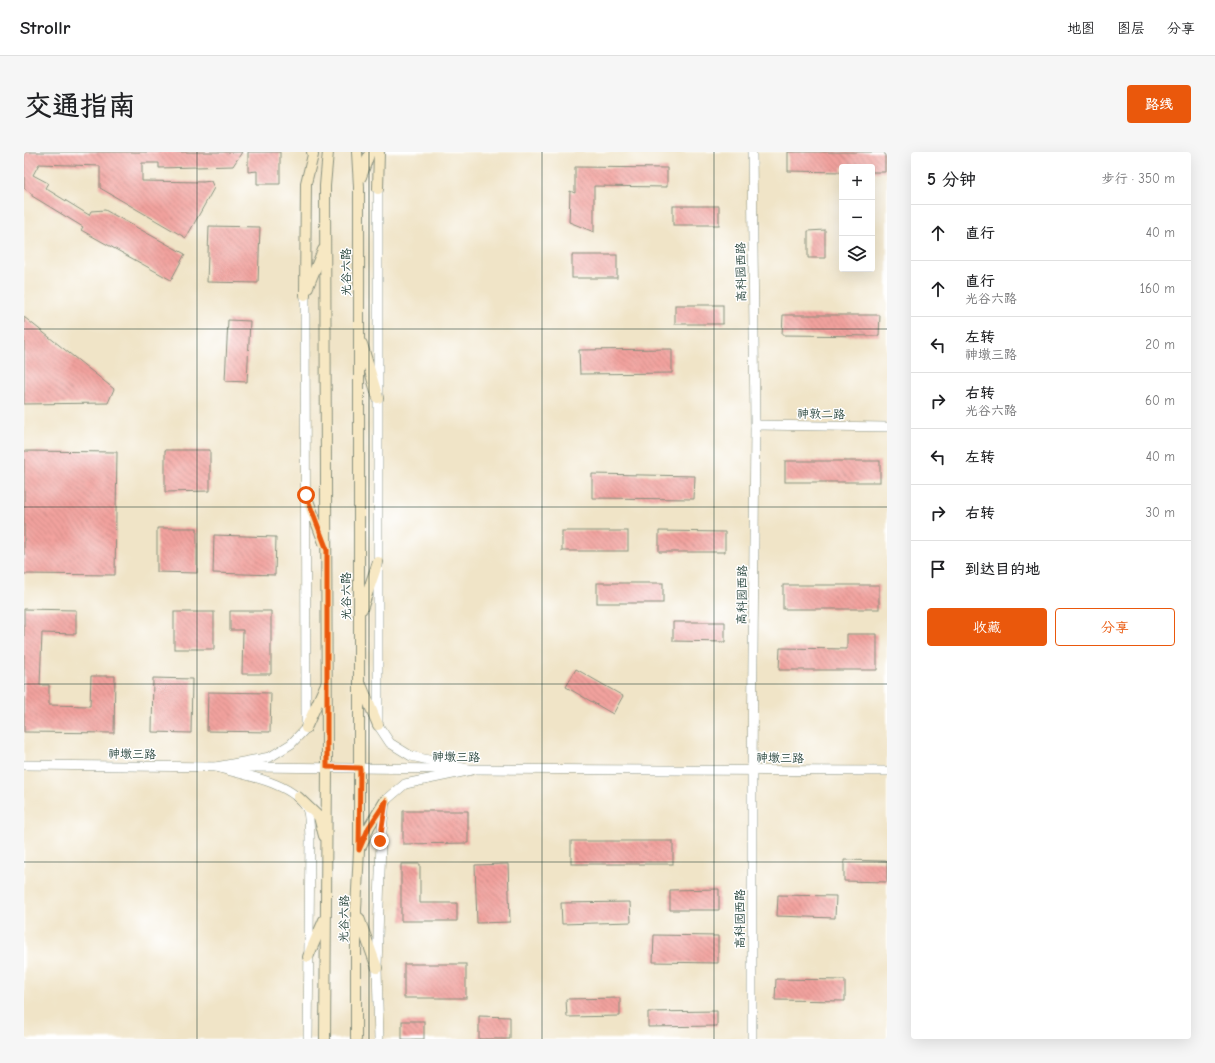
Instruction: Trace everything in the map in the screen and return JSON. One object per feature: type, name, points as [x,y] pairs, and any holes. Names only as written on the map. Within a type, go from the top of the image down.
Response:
[{"type":"main road","points":[[305,295],[306,183],[313,155],[312,152]]},
{"type":"main road","points":[[323,152],[327,159],[326,186]]},
{"type":"main road","name":"光谷六路","points":[[325,1039],[327,915],[326,186],[328,152]]},
{"type":"main road","name":"光谷六路","points":[[356,1039],[356,910],[359,850],[360,768],[359,187],[357,152]]},
{"type":"main road","points":[[359,187],[365,162],[370,152]]},
{"type":"main road","points":[[378,188],[379,152]]},
{"type":"main road","points":[[305,295],[326,245]]},
{"type":"main road","points":[[359,334],[378,398]]},
{"type":"main road","points":[[306,495],[327,550]]},
{"type":"main road","points":[[359,616],[378,562]]},
{"type":"main road","points":[[306,728],[327,681]]},
{"type":"main road","points":[[359,681],[378,725]]},
{"type":"main road","points":[[298,797],[319,818],[327,848]]},
{"type":"main road","points":[[359,850],[369,827],[386,801]]},
{"type":"main road","points":[[356,910],[377,968]]},
{"type":"main road","points":[[308,957],[327,915]]},
{"type":"street","name":"高科园西路","points":[[752,152],[755,425],[752,770],[752,1039]]},
{"type":"street","points":[[378,188],[378,725],[390,743],[411,756],[472,770]]},
{"type":"street","points":[[216,767],[270,757],[291,744],[306,728],[305,295]]},
{"type":"street","name":"神敦二路","points":[[755,425],[887,427]]},
{"type":"street","name":"神墩三路","points":[[24,765],[327,767],[472,770],[887,771]]},
{"type":"street","points":[[216,767],[276,784],[298,797],[308,810],[310,836],[308,1039]]},
{"type":"street","points":[[379,1039],[377,968],[380,841],[386,801],[405,784],[472,770]]},
{"type":"building","points":[[24,152],[242,152],[233,166],[159,168],[159,163],[142,163],[142,181],[211,181],[214,188],[186,238],[100,188],[100,166],[39,164],[33,175],[48,183],[45,188],[89,215],[91,211],[105,210],[185,254],[171,280],[81,230],[83,227],[32,196],[32,194],[24,188]]},
{"type":"building","points":[[248,152],[280,152],[280,184],[257,184],[257,171],[248,172]]},
{"type":"building","points":[[788,152],[885,152],[885,172],[875,172],[875,164],[839,164],[839,172],[788,171]]},
{"type":"building","points":[[575,167],[667,168],[667,187],[594,186],[594,232],[569,222],[570,191],[575,193]]},
{"type":"building","points":[[673,206],[719,206],[719,225],[673,225]]},
{"type":"building","points":[[209,226],[260,227],[258,283],[207,282]]},
{"type":"building","points":[[825,230],[825,258],[808,258],[808,231]]},
{"type":"building","points":[[572,255],[617,255],[617,278],[572,278]]},
{"type":"building","points":[[675,305],[723,305],[723,324],[675,324]]},
{"type":"building","points":[[783,315],[880,315],[879,336],[782,335]]},
{"type":"building","points":[[24,317],[114,389],[108,403],[24,404]]},
{"type":"building","points":[[228,320],[250,321],[247,382],[225,381]]},
{"type":"building","points":[[672,349],[672,373],[580,374],[579,350]]},
{"type":"building","points":[[165,450],[210,450],[210,491],[165,492]]},
{"type":"building","points":[[24,451],[117,452],[115,575],[24,574]]},
{"type":"building","points":[[785,461],[880,461],[880,482],[785,482]]},
{"type":"building","points":[[592,474],[695,476],[694,499],[592,498]]},
{"type":"building","points":[[157,528],[197,528],[197,573],[157,572]]},
{"type":"building","points":[[562,531],[628,531],[628,551],[562,551]]},
{"type":"building","points":[[659,531],[725,532],[725,552],[659,552]]},
{"type":"building","points":[[214,535],[276,537],[275,575],[213,573]]},
{"type":"building","points":[[597,583],[663,583],[663,603],[597,603]]},
{"type":"building","points":[[783,585],[879,585],[879,609],[783,609]]},
{"type":"building","points":[[24,609],[76,610],[76,634],[42,633],[40,685],[49,685],[49,705],[90,706],[91,676],[115,676],[114,733],[24,732]]},
{"type":"building","points":[[230,611],[271,611],[271,674],[242,674],[243,630],[230,630]]},
{"type":"building","points":[[174,612],[214,612],[214,649],[174,649]]},
{"type":"building","points":[[673,622],[725,622],[725,642],[673,641]]},
{"type":"building","points":[[847,634],[877,634],[877,670],[779,670],[780,648],[847,649]]},
{"type":"building","points":[[576,669],[623,696],[613,714],[566,687]]},
{"type":"building","points":[[153,678],[192,679],[191,733],[152,732]]},
{"type":"building","points":[[208,692],[271,693],[270,732],[207,731]]},
{"type":"building","points":[[403,811],[468,811],[468,843],[403,844]]},
{"type":"building","points":[[571,841],[673,841],[673,864],[571,864]]},
{"type":"building","points":[[844,860],[887,861],[887,882],[844,881]]},
{"type":"building","points":[[401,864],[420,864],[420,903],[457,903],[457,921],[401,921]]},
{"type":"building","points":[[508,864],[510,922],[477,923],[475,865]]},
{"type":"building","points":[[719,889],[719,910],[670,910],[670,890]]},
{"type":"building","points":[[778,895],[836,896],[835,918],[777,916]]},
{"type":"building","points":[[630,902],[631,922],[562,924],[561,903]]},
{"type":"building","points":[[654,935],[718,936],[718,963],[653,962]]},
{"type":"building","points":[[404,964],[466,964],[466,998],[404,998]]},
{"type":"building","points":[[776,979],[845,980],[845,1001],[775,1000]]},
{"type":"building","points":[[620,998],[620,1016],[567,1017],[566,999]]},
{"type":"building","points":[[717,1011],[717,1026],[648,1027],[648,1012]]},
{"type":"building","points":[[479,1016],[510,1017],[510,1039],[479,1039]]},
{"type":"building","points":[[402,1021],[424,1021],[424,1039],[402,1039]]},
{"type":"route","points":[[306,495],[327,550],[327,767],[360,768],[359,850],[369,827],[386,801],[380,841]]}]
